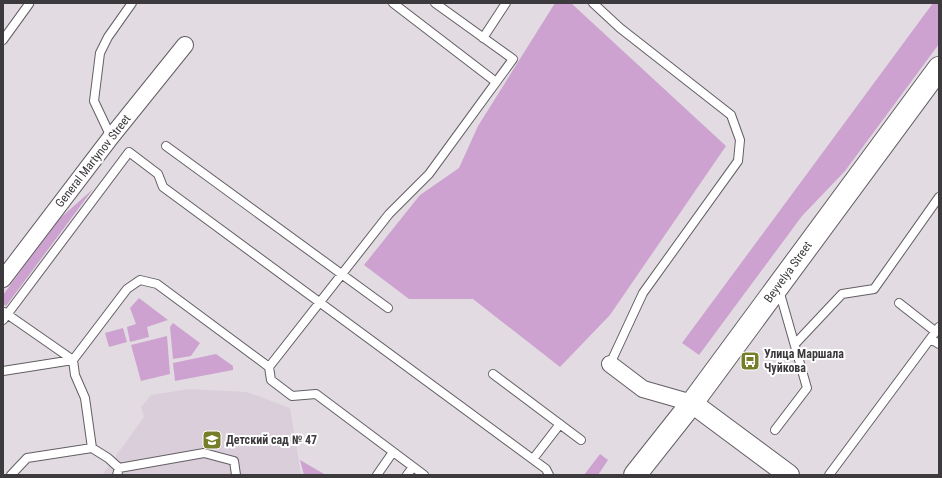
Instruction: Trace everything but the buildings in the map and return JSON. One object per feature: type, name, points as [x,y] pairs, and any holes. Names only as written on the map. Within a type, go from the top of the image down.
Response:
[{"type":"main road","name":"Beyvelya Street","points":[[635,475],[692,403],[939,68]]},
{"type":"street","name":"General Martynov Street","points":[[3,279],[111,137],[185,45]]},
{"type":"street","points":[[610,364],[643,389],[692,403],[789,475]]},
{"type":"lane","points":[[3,40],[29,4],[28,3]]},
{"type":"lane","points":[[111,137],[94,101],[100,54],[108,37],[132,3]]},
{"type":"lane","points":[[392,3],[496,82]]},
{"type":"lane","points":[[269,367],[389,214],[429,174],[513,59],[435,3]]},
{"type":"lane","points":[[482,38],[506,3]]},
{"type":"lane","points":[[593,3],[620,28],[731,115],[740,140],[738,161],[643,293],[610,364]]},
{"type":"lane","points":[[166,146],[388,308]]},
{"type":"lane","points":[[92,448],[85,398],[76,375],[73,360],[5,315],[129,152],[158,174],[163,188],[533,459],[546,469],[549,475]]},
{"type":"lane","points":[[795,344],[842,294],[874,290],[939,197]]},
{"type":"lane","points":[[3,371],[73,360],[126,289],[140,280],[157,284],[269,367],[271,380],[292,396],[316,394],[424,475]]},
{"type":"lane","points":[[775,430],[807,388],[778,286]]},
{"type":"lane","points":[[829,475],[937,330],[899,303]]},
{"type":"lane","points":[[931,339],[939,344]]},
{"type":"lane","points":[[493,374],[581,440]]},
{"type":"lane","points":[[533,459],[560,424]]},
{"type":"lane","points":[[11,475],[27,458],[92,448],[108,458],[118,472],[204,453],[234,461],[236,475]]},
{"type":"lane","points":[[377,475],[393,452]]},
{"type":"lane","points":[[407,475],[413,467]]},
{"type":"shaded area","points":[[555,3],[571,3],[726,146],[610,315],[560,367],[473,299],[409,299],[364,265],[420,195],[459,168],[478,126]]},
{"type":"shaded area","points":[[933,3],[939,3],[939,44],[845,171],[802,216],[699,355],[682,343]]},
{"type":"shaded area","points":[[93,189],[6,306],[3,304],[3,295],[58,220]]},
{"type":"shaded area","points":[[139,298],[168,320],[147,327],[149,337],[130,342],[127,327],[136,324],[130,308]]},
{"type":"shaded area","points":[[173,323],[200,343],[191,356],[173,359],[170,327]]},
{"type":"shaded area","points":[[123,328],[127,342],[109,347],[105,333]]},
{"type":"shaded area","points":[[167,336],[170,374],[141,381],[131,345]]},
{"type":"shaded area","points":[[216,354],[233,366],[233,370],[175,381],[173,363]]},
{"type":"shaded area","name":"Детский сад № 47","points":[[189,389],[247,392],[290,408],[301,475],[102,475],[144,417],[141,407],[151,395]]},
{"type":"shaded area","points":[[600,454],[608,460],[598,475],[584,475]]},
{"type":"shaded area","points":[[300,460],[326,475],[304,475]]},
{"type":"place","name":"Улица Маршала Чуйкова","points":[[750,361]]},
{"type":"place","name":"Детский сад № 47","points":[[212,440]]}]
